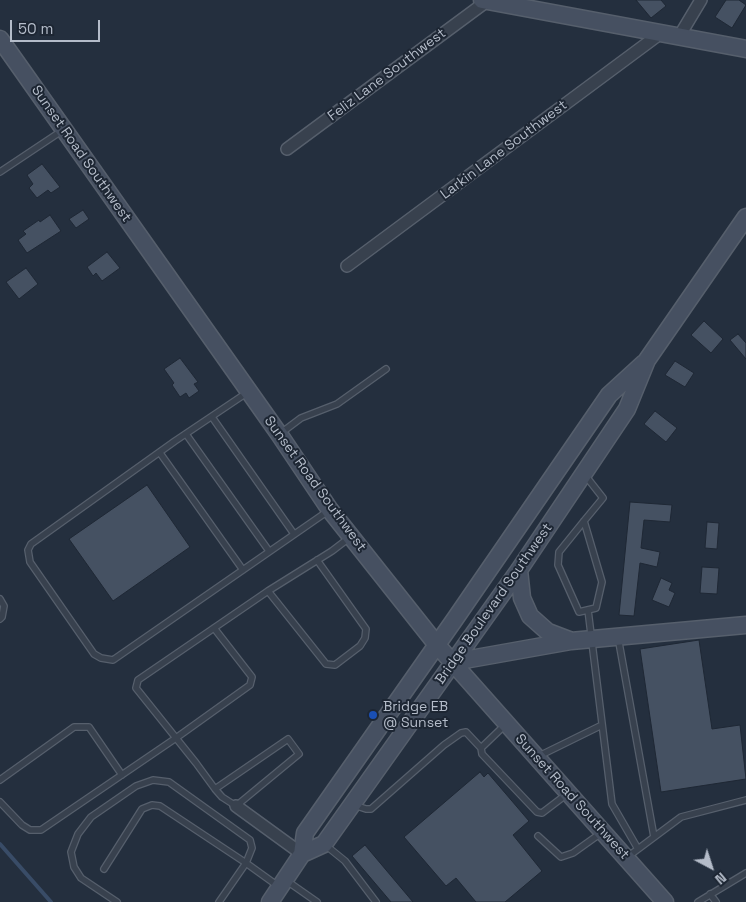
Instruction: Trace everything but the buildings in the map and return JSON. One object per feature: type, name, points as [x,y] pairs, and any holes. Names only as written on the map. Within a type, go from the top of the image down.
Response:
[{"type":"street","points":[[485,0],[661,34],[680,35],[746,48]]},
{"type":"street","name":"Feliz Lane Southwest","points":[[288,149],[485,0]]},
{"type":"street","points":[[680,35],[701,0]]},
{"type":"street","name":"Larkin Lane Southwest","points":[[347,266],[661,34]]},
{"type":"street","name":"Sunset Road Southwest","points":[[0,40],[65,129],[279,434],[330,510],[437,645],[603,832],[632,854],[665,902]]},
{"type":"street","name":"Bridge Boulevard Southwest","points":[[302,854],[324,844],[519,570],[627,409],[647,360],[746,217]]},
{"type":"street","name":"Bridge Boulevard Southwest","points":[[270,902],[302,854],[305,833],[609,395],[647,360]]},
{"type":"street","points":[[519,570],[522,598],[530,616],[548,632],[571,641]]},
{"type":"street","points":[[453,662],[592,638],[746,625]]},
{"type":"street","points":[[236,806],[302,854]]},
{"type":"lane","points":[[0,172],[65,129]]},
{"type":"lane","points":[[279,434],[301,418],[337,404],[386,369]]},
{"type":"lane","points":[[248,392],[30,544],[28,550],[30,562],[94,654],[101,658],[113,660],[330,510]]},
{"type":"lane","points":[[212,417],[294,534]]},
{"type":"lane","points":[[186,434],[269,551]]},
{"type":"lane","points":[[160,453],[243,570]]},
{"type":"lane","points":[[584,474],[603,498],[584,521],[559,552],[558,565],[579,612],[596,608],[602,582],[584,521]]},
{"type":"lane","points":[[215,789],[288,739],[299,754],[236,806],[222,797],[215,789],[136,688],[138,680],[351,536]]},
{"type":"lane","points":[[268,591],[326,664],[335,665],[360,646],[365,638],[366,630],[317,560]]},
{"type":"lane","points":[[0,599],[4,606],[0,619]]},
{"type":"lane","points":[[588,610],[612,804],[632,854],[681,818],[746,800]]},
{"type":"lane","points":[[0,802],[22,825],[30,830],[41,830],[250,685],[252,677],[214,628]]},
{"type":"lane","points":[[617,636],[654,837]]},
{"type":"lane","points":[[481,748],[507,723]]},
{"type":"lane","points":[[537,758],[602,725]]},
{"type":"lane","points":[[0,780],[74,726],[89,727],[122,775]]},
{"type":"lane","points":[[353,804],[366,810],[371,809],[444,745],[461,733],[466,732],[481,748],[482,754],[538,812],[542,813],[568,793]]},
{"type":"lane","points":[[117,902],[81,878],[74,867],[71,852],[78,834],[91,817],[136,786],[153,780],[169,782],[250,840],[252,848],[246,863],[219,902]]},
{"type":"lane","points":[[104,869],[142,809],[152,805],[160,806],[246,863],[282,884],[304,892],[317,902]]},
{"type":"lane","points":[[538,836],[561,857],[573,853],[603,832]]},
{"type":"lane","points":[[324,844],[346,861],[376,902]]},
{"type":"lane","points":[[698,902],[746,873]]},
{"type":"lane","points":[[710,894],[716,902]]},
{"type":"waterway","points":[[0,844],[51,902]]},
{"type":"place","name":"Bridge EB @ Sunset","points":[[373,715]]}]
